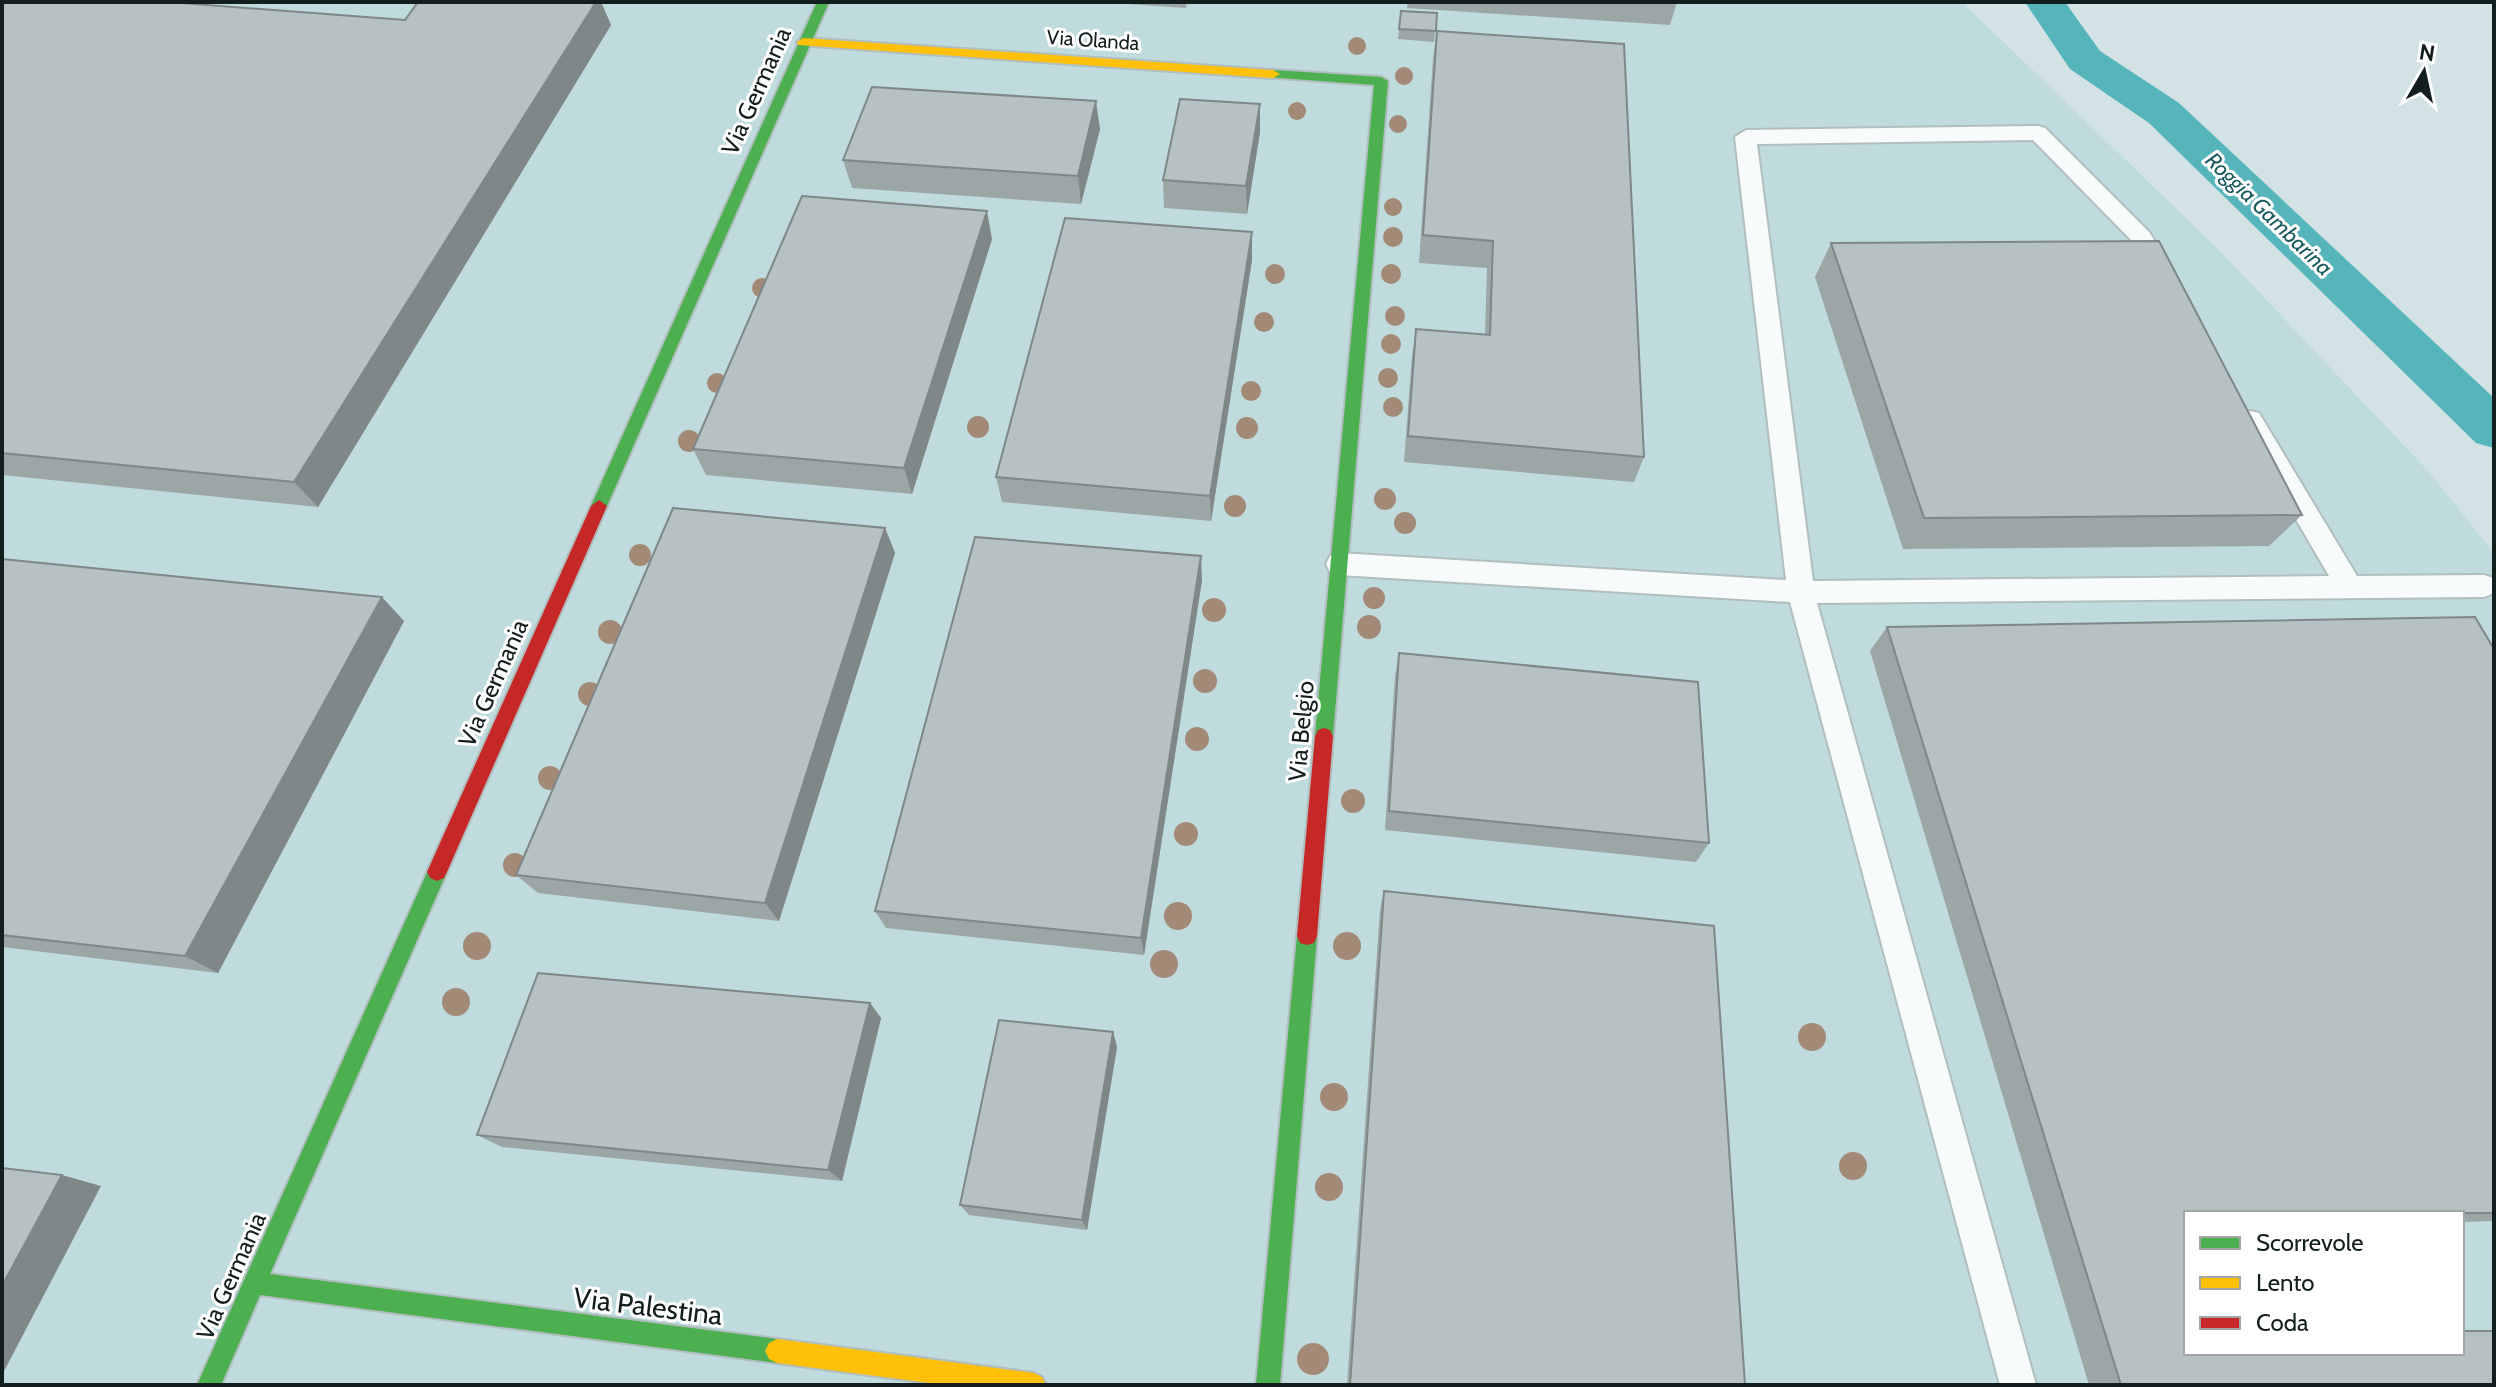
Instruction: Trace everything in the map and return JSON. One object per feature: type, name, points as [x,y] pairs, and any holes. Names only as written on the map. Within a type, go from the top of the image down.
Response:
[{"type":"street","name":"Via Germania","points":[[209,1385],[823,2]]},
{"type":"street","name":"Via Olanda","points":[[803,42],[1381,81]]},
{"type":"street","name":"Via Belgio","points":[[1268,1385],[1381,81]]},
{"type":"street","name":"Via Palestina","points":[[254,1283],[1034,1385]]},
{"type":"lane","points":[[2018,1385],[1801,592],[1746,137],[2038,133],[2142,238],[2174,292]]},
{"type":"lane","points":[[2237,399],[2349,587]]},
{"type":"lane","points":[[1339,564],[1801,592],[2484,586]]},
{"type":"shaded area","points":[[2,2],[1962,2],[2221,252],[2429,472],[2494,553],[2494,1385],[2,1385]]},
{"type":"building","points":[[2,2],[168,2],[405,20],[418,2],[596,2],[294,482],[2,453]]},
{"type":"building","points":[[1401,11],[1437,13],[1436,31],[1399,29]]},
{"type":"building","points":[[1437,31],[1624,44],[1644,457],[1408,436],[1416,329],[1490,335],[1493,241],[1423,235]]},
{"type":"building","points":[[872,87],[1096,101],[1078,176],[843,160]]},
{"type":"building","points":[[1180,99],[1260,104],[1246,186],[1163,180]]},
{"type":"building","points":[[802,196],[987,211],[904,468],[693,449]]},
{"type":"building","points":[[1065,218],[1252,232],[1210,496],[996,477]]},
{"type":"building","points":[[2159,241],[2302,515],[1924,518],[1831,243]]},
{"type":"building","points":[[673,508],[885,528],[765,903],[516,875]]},
{"type":"building","points":[[975,537],[1201,556],[1141,938],[875,911]]},
{"type":"building","points":[[2,559],[382,597],[185,956],[2,935]]},
{"type":"building","points":[[2475,617],[2494,649],[2494,1213],[2184,1211],[2184,1355],[2464,1355],[2464,1331],[2494,1331],[2494,1385],[2121,1385],[1887,627]]},
{"type":"building","points":[[1399,653],[1698,682],[1709,843],[1389,811]]},
{"type":"building","points":[[1384,891],[1714,926],[1745,1385],[1350,1385]]},
{"type":"building","points":[[538,973],[870,1003],[828,1170],[477,1135]]},
{"type":"building","points":[[999,1020],[1113,1032],[1082,1220],[960,1205]]},
{"type":"building","points":[[2,1168],[62,1175],[2,1286]]},
{"type":"waterway","name":"Roggia Gambarina","points":[[2045,2],[2085,60],[2164,113],[2494,429]]},
{"type":"traffic: fast","points":[[599,506],[823,2]]},
{"type":"traffic: fast","points":[[1273,74],[1381,81],[1324,736]]},
{"type":"traffic: fast","points":[[209,1385],[437,872]]},
{"type":"traffic: fast","points":[[1268,1385],[1307,936]]},
{"type":"traffic: fast","points":[[254,1283],[777,1351]]},
{"type":"traffic: slow","points":[[803,42],[1273,74]]},
{"type":"traffic: slow","points":[[777,1351],[1034,1385]]},
{"type":"traffic: jam","points":[[437,872],[599,506]]},
{"type":"traffic: jam","points":[[1307,936],[1324,736]]}]
